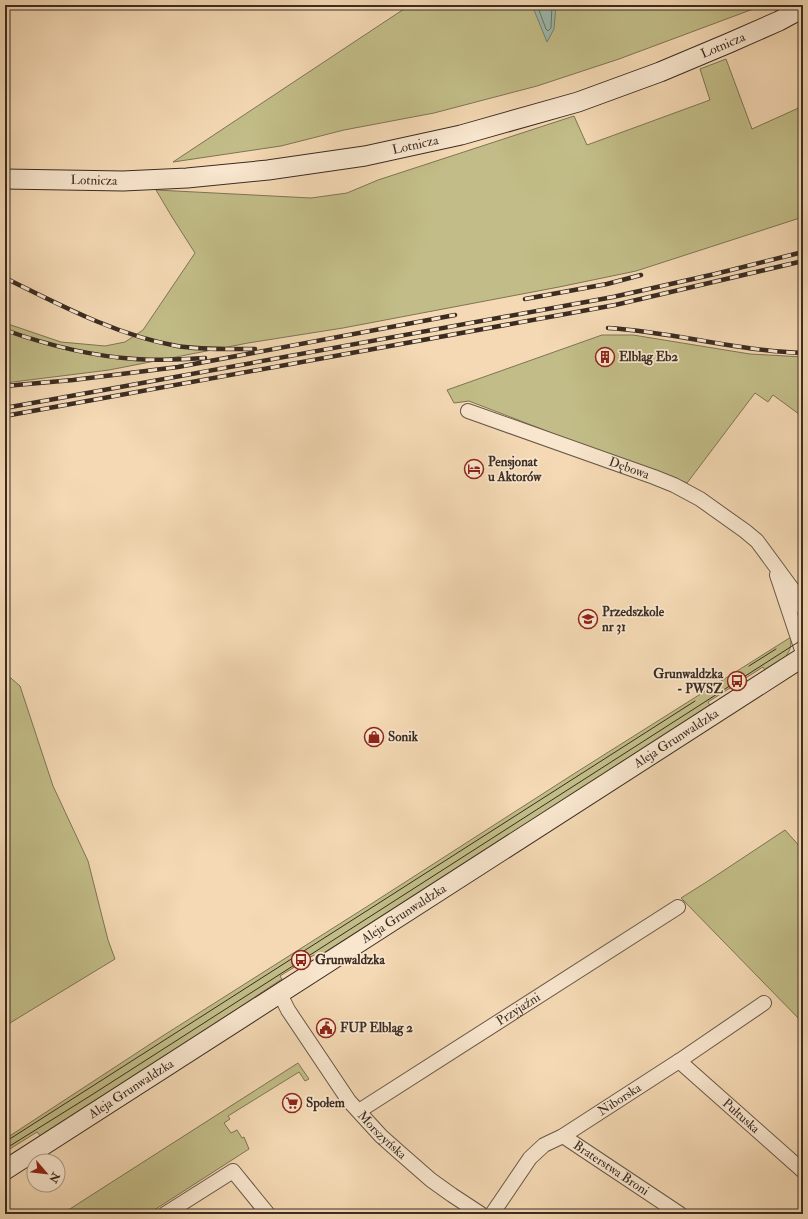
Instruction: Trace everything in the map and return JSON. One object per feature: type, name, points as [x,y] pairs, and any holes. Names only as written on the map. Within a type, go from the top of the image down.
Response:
[{"type":"main road","name":"Lotnicza","points":[[5,179],[123,181],[187,178],[268,170],[365,156],[460,135],[578,102],[660,72],[779,21],[803,8]]},
{"type":"main road","name":"Aleja Grunwaldzka","points":[[5,1170],[803,657]]},
{"type":"street","name":"Dębowa","points":[[468,412],[674,485],[700,499],[757,541],[793,590],[803,609]]},
{"type":"street","name":"Dębowa","points":[[771,560],[803,653]]},
{"type":"street","name":"Przyjaźni","points":[[359,1111],[678,907]]},
{"type":"street","name":"Morszyńska","points":[[280,994],[288,1010],[349,1101],[381,1136],[426,1175],[452,1195],[481,1214]]},
{"type":"street","name":"Niborska","points":[[492,1214],[530,1158],[544,1145],[563,1136],[764,1003]]},
{"type":"street","name":"Pułtuska","points":[[678,1061],[803,1171]]},
{"type":"street","name":"Braterstwa Broni","points":[[563,1136],[680,1214]]},
{"type":"street","points":[[165,1214],[233,1171],[268,1214]]},
{"type":"shaded area","points":[[410,5],[764,5],[619,59],[537,86],[434,113],[344,130],[281,146],[173,162]]},
{"type":"shaded area","points":[[726,59],[752,129],[803,106],[803,217],[636,271],[343,328],[248,343],[109,370],[5,383],[5,323],[61,342],[105,346],[125,342],[143,330],[195,253],[156,190],[311,198],[347,193],[378,180],[574,116],[587,145],[710,100],[700,69]]},
{"type":"shaded area","points":[[602,335],[633,335],[750,354],[803,357],[803,417],[773,395],[768,402],[755,393],[687,483],[469,401],[454,403],[447,390]]},
{"type":"shaded area","points":[[791,637],[790,649],[787,654],[781,661],[766,672],[763,667],[708,702],[711,707],[319,956],[316,957],[314,955],[280,976],[282,979],[42,1138],[37,1132],[5,1152],[5,1139],[161,1037]]},
{"type":"shaded area","points":[[5,673],[20,686],[53,786],[88,861],[108,940],[115,959],[5,1026]]},
{"type":"shaded area","points":[[785,830],[803,850],[803,1023],[681,898]]},
{"type":"shaded area","points":[[298,1063],[309,1079],[305,1081],[299,1072],[228,1116],[230,1119],[224,1123],[231,1133],[237,1130],[242,1138],[244,1137],[249,1149],[148,1214],[62,1214]]},
{"type":"water","points":[[532,5],[556,5],[554,29],[547,42]]},
{"type":"tram line","points":[[5,1149],[803,639]]},
{"type":"tram line","points":[[749,666],[776,649]]},
{"type":"tram line","points":[[5,1142],[695,701]]},
{"type":"railway","points":[[5,408],[613,297],[803,252]]},
{"type":"railway","points":[[5,416],[615,305],[803,261]]},
{"type":"railway","points":[[525,299],[607,284],[641,275]]},
{"type":"railway","points":[[5,278],[89,318],[132,335],[177,346],[216,349],[255,349]]},
{"type":"railway","points":[[5,386],[73,380],[178,367],[455,315]]},
{"type":"railway","points":[[608,328],[657,333],[754,349],[803,353]]},
{"type":"railway","points":[[5,330],[53,345],[119,358],[153,360],[205,358]]},
{"type":"place","name":"Elbląg Eb2","points":[[605,357]]},
{"type":"place","name":"Pensjonat u Aktorów","points":[[474,469]]},
{"type":"place","name":"Przedszkole nr 31","points":[[588,619]]},
{"type":"place","name":"Grunwaldzka - PWSZ","points":[[737,681]]},
{"type":"place","name":"Sonik","points":[[374,737]]},
{"type":"place","name":"Grunwaldzka","points":[[301,960]]},
{"type":"place","name":"FUP Elbląg 2","points":[[326,1028]]},
{"type":"place","name":"Społem","points":[[292,1103]]}]
